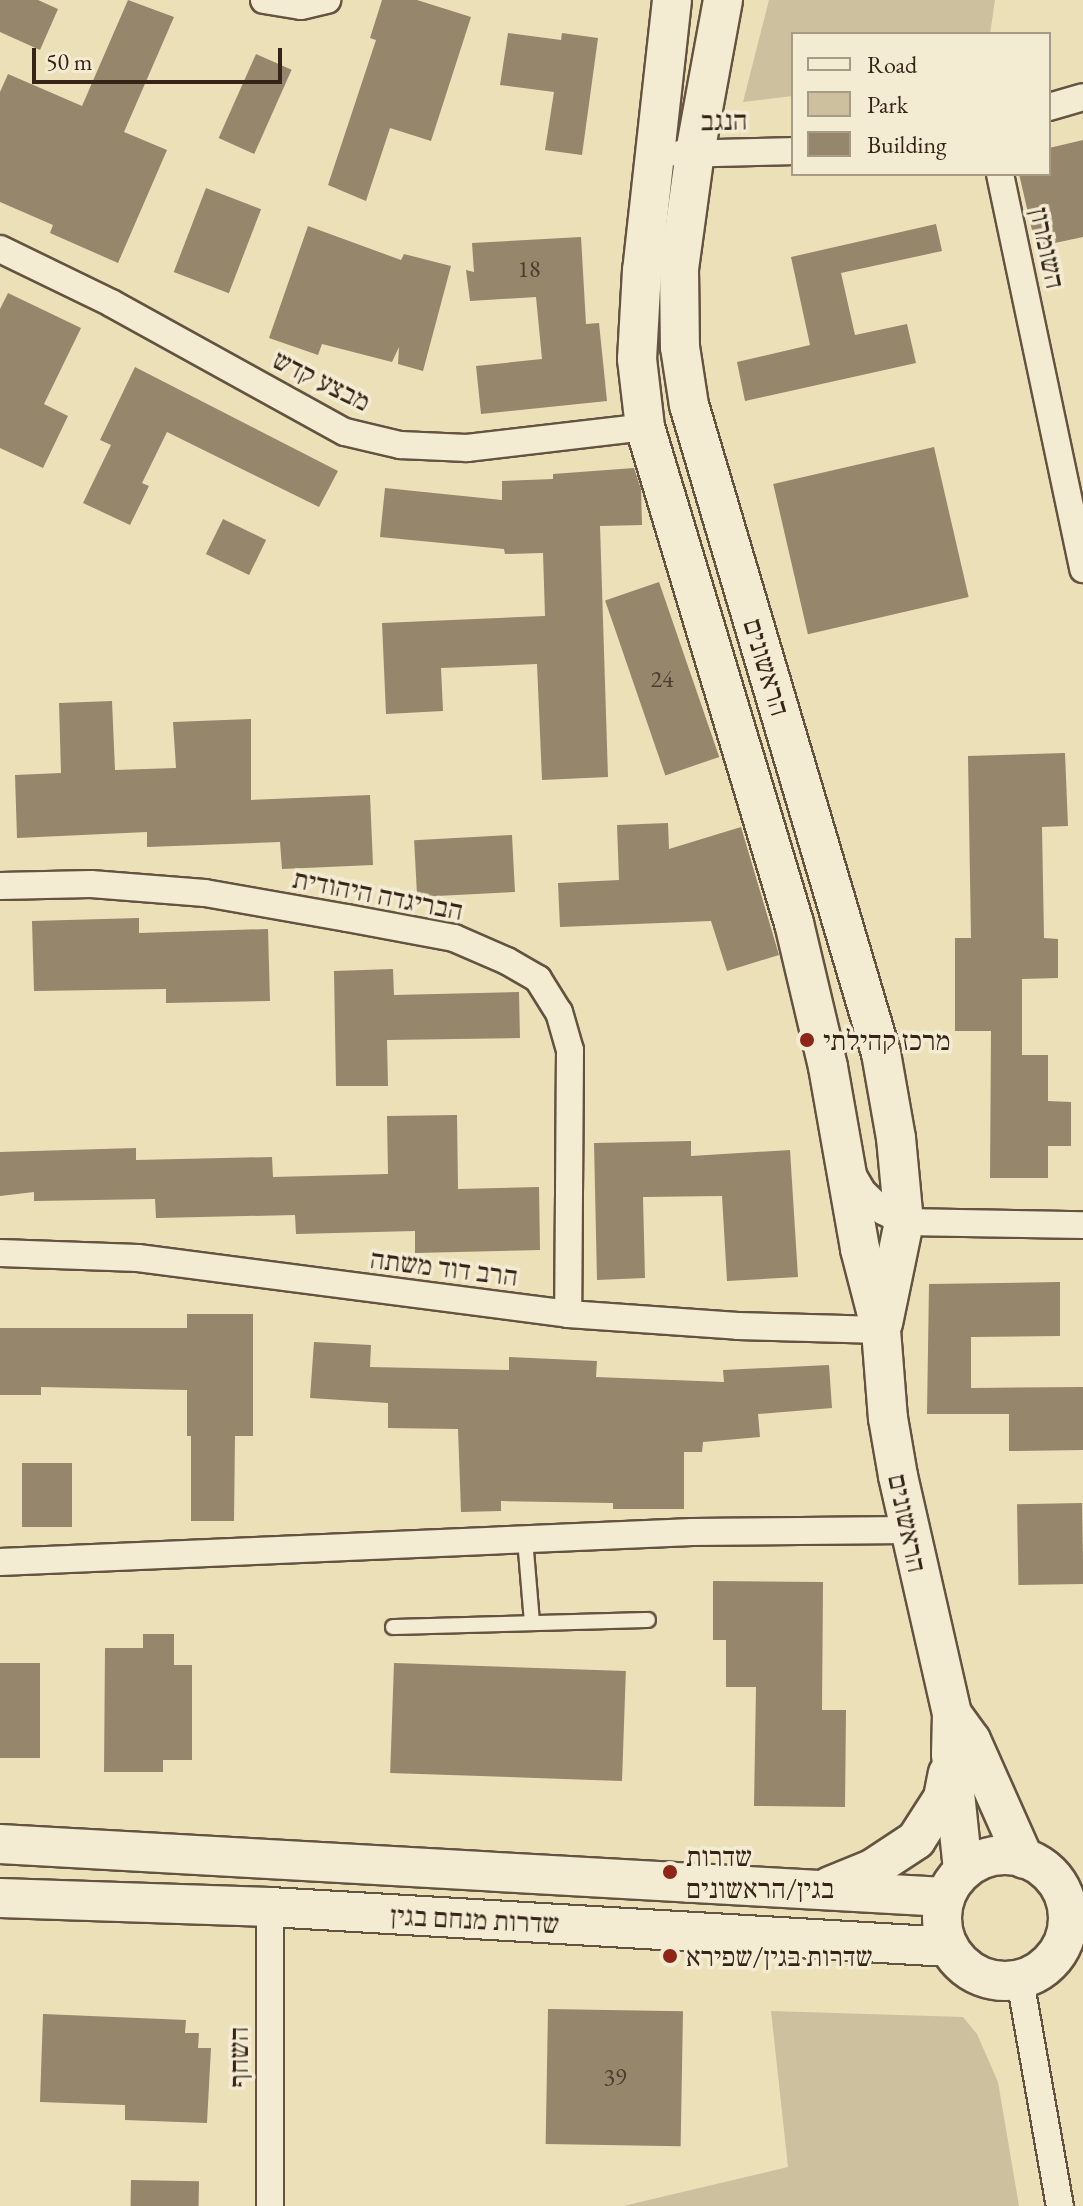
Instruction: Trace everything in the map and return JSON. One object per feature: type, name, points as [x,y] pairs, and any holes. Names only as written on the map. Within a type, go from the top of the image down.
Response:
[{"type":"street","points":[[264,0],[301,6],[327,0]]},
{"type":"street","name":"הראשונים","points":[[672,0],[642,270],[637,359],[645,427],[794,923],[828,1067],[860,1249],[881,1330],[888,1418],[908,1530],[952,1714],[954,1884]]},
{"type":"street","name":"הראשונים","points":[[723,0],[695,152],[679,269],[680,347],[689,405],[881,1053],[896,1138],[904,1222],[881,1330]]},
{"type":"street","points":[[1051,106],[1083,97]]},
{"type":"street","name":"הנגב","points":[[656,157],[695,152],[791,151]]},
{"type":"street","name":"השומרון","points":[[1000,176],[1073,475],[1083,569]]},
{"type":"street","name":"מבצע קדש","points":[[0,249],[111,303],[345,432],[400,445],[467,448],[645,427]]},
{"type":"street","name":"הבריגדה היהודית","points":[[0,886],[105,885],[205,893],[304,910],[454,938],[507,961],[538,979],[559,1012],[570,1050],[568,1314]]},
{"type":"street","points":[[844,1159],[862,1191],[883,1211],[904,1222],[1083,1225]]},
{"type":"street","name":"הרב דוד משתה","points":[[0,1253],[138,1258],[568,1314],[738,1326],[881,1330]]},
{"type":"street","points":[[0,1562],[692,1532],[908,1530]]},
{"type":"street","name":"הראשונים","points":[[952,1714],[971,1740],[1024,1859]]},
{"type":"street","points":[[816,1892],[872,1869],[916,1840],[943,1798],[951,1754]]},
{"type":"street","name":"שדרות מנחם בגין","points":[[0,1844],[816,1892],[954,1884]]},
{"type":"street","points":[[991,1856],[1024,1859],[1043,1867],[1074,1894],[1069,1916],[1075,1936],[1048,1964],[1020,1980],[999,1981],[979,1975],[961,1964],[949,1947],[942,1914],[954,1884],[991,1856]]},
{"type":"street","name":"שדרות מנחם בגין","points":[[0,1898],[270,1907],[949,1947]]},
{"type":"street","name":"השחף","points":[[270,1907],[270,2206]]},
{"type":"street","points":[[1020,1980],[1060,2206]]},
{"type":"lane","points":[[525,1539],[532,1623]]},
{"type":"lane","points":[[393,1627],[648,1620]]},
{"type":"green space","points":[[769,0],[995,0],[990,32],[791,32],[791,96],[743,102]]},
{"type":"green space","points":[[771,2011],[963,2017],[977,2034],[998,2082],[1019,2206],[623,2206],[788,2167]]},
{"type":"building","points":[[0,0],[38,0],[58,9],[40,50],[0,32]]},
{"type":"building","points":[[128,0],[174,17],[124,132],[167,150],[118,263],[50,233],[53,225],[0,202],[0,92],[8,74],[82,106]]},
{"type":"building","points":[[382,0],[417,0],[471,17],[431,141],[390,128],[366,201],[328,185],[376,40],[370,38]]},
{"type":"building","points":[[508,33],[561,40],[562,33],[598,38],[582,155],[545,150],[554,92],[500,85]]},
{"type":"building","points":[[256,54],[292,70],[254,154],[219,138]]},
{"type":"building","points":[[1083,140],[1083,237],[1036,247],[1019,176],[1051,176],[1051,148]]},
{"type":"building","points":[[206,188],[261,209],[229,293],[174,272]]},
{"type":"building","points":[[936,224],[942,251],[841,273],[855,335],[907,324],[916,363],[745,401],[737,362],[810,345],[791,257]]},
{"type":"building","points":[[308,226],[401,260],[404,254],[451,266],[423,371],[398,364],[399,347],[392,362],[322,344],[318,355],[269,338]]},
{"type":"building","points":[[581,237],[586,324],[599,323],[607,401],[481,414],[476,366],[542,359],[536,297],[470,301],[466,270],[474,272],[472,243]]},
{"type":"building","points":[[8,293],[81,328],[44,404],[68,416],[43,468],[0,448],[0,309]]},
{"type":"building","points":[[135,367],[338,471],[319,507],[167,432],[142,483],[149,486],[130,525],[83,503],[111,445],[100,440]]},
{"type":"building","points":[[934,447],[969,597],[808,634],[773,484]]},
{"type":"building","points":[[634,468],[641,489],[642,525],[600,526],[608,777],[542,780],[537,664],[441,668],[443,711],[386,714],[382,623],[545,616],[543,553],[505,554],[504,549],[380,537],[385,488],[502,500],[502,481],[553,479],[553,474]]},
{"type":"building","points":[[223,519],[266,540],[249,575],[206,554]]},
{"type":"building","points":[[659,582],[719,757],[665,775],[605,601]]},
{"type":"building","points":[[112,701],[115,770],[176,768],[173,722],[251,719],[251,800],[370,795],[373,865],[282,869],[280,842],[147,847],[147,832],[17,838],[15,775],[61,773],[59,703]]},
{"type":"building","points":[[1065,753],[1068,826],[1042,827],[1044,938],[1058,939],[1058,978],[1022,979],[1022,1055],[1048,1055],[1048,1101],[1071,1102],[1071,1146],[1048,1146],[1048,1178],[990,1178],[991,1031],[955,1031],[955,938],[971,938],[968,756]]},
{"type":"building","points":[[668,823],[669,849],[741,827],[779,955],[727,971],[711,921],[560,927],[558,883],[619,880],[617,825]]},
{"type":"building","points":[[512,835],[515,892],[417,897],[414,840]]},
{"type":"building","points":[[139,918],[139,933],[268,929],[270,1001],[166,1003],[166,989],[34,991],[32,921]]},
{"type":"building","points":[[393,969],[394,995],[519,992],[520,1038],[387,1040],[388,1086],[336,1086],[334,971]]},
{"type":"building","points":[[457,1115],[458,1189],[539,1187],[540,1250],[415,1253],[415,1231],[296,1234],[295,1215],[156,1218],[155,1199],[34,1201],[34,1192],[0,1196],[0,1152],[136,1148],[136,1160],[272,1157],[273,1177],[388,1174],[387,1116]]},
{"type":"building","points":[[691,1141],[691,1156],[790,1150],[798,1277],[727,1281],[722,1196],[643,1197],[645,1278],[597,1280],[594,1143]]},
{"type":"building","points":[[1060,1282],[1060,1336],[971,1337],[971,1388],[1083,1387],[1083,1450],[1009,1451],[1009,1414],[927,1414],[929,1284]]},
{"type":"building","points":[[187,1314],[253,1314],[253,1436],[235,1436],[234,1521],[191,1521],[191,1436],[187,1436],[187,1390],[41,1387],[41,1395],[0,1395],[0,1328],[187,1328]]},
{"type":"building","points":[[314,1342],[371,1345],[370,1367],[509,1370],[509,1357],[597,1361],[596,1377],[724,1382],[723,1370],[829,1365],[832,1408],[758,1414],[760,1437],[703,1442],[702,1452],[684,1452],[684,1509],[613,1509],[613,1503],[501,1501],[501,1511],[461,1512],[458,1429],[388,1428],[388,1403],[310,1398]]},
{"type":"building","points":[[22,1463],[72,1463],[72,1527],[22,1527]]},
{"type":"building","points":[[1082,1503],[1083,1584],[1018,1585],[1017,1504]]},
{"type":"building","points":[[713,1581],[823,1582],[822,1710],[846,1710],[845,1807],[754,1806],[756,1687],[726,1687],[726,1640],[713,1640]]},
{"type":"building","points":[[143,1634],[174,1634],[174,1665],[192,1665],[192,1760],[163,1760],[163,1772],[104,1772],[105,1648],[143,1648]]},
{"type":"building","points":[[0,1663],[40,1663],[40,1758],[0,1758]]},
{"type":"building","points":[[394,1663],[626,1671],[622,1781],[390,1773]]},
{"type":"building","points":[[548,2009],[683,2011],[681,2146],[546,2144]]},
{"type":"building","points":[[43,2014],[186,2020],[185,2033],[199,2033],[198,2048],[211,2048],[207,2123],[125,2120],[125,2105],[40,2102]]},
{"type":"building","points":[[131,2180],[199,2181],[199,2206],[131,2206]]},
{"type":"place","name":"מרכז קהילתי","points":[[807,1040]]},
{"type":"place","name":"שדרות בגין/הראשונים","points":[[670,1872]]},
{"type":"place","name":"שדרות בגין/שפירא","points":[[670,1956]]}]
